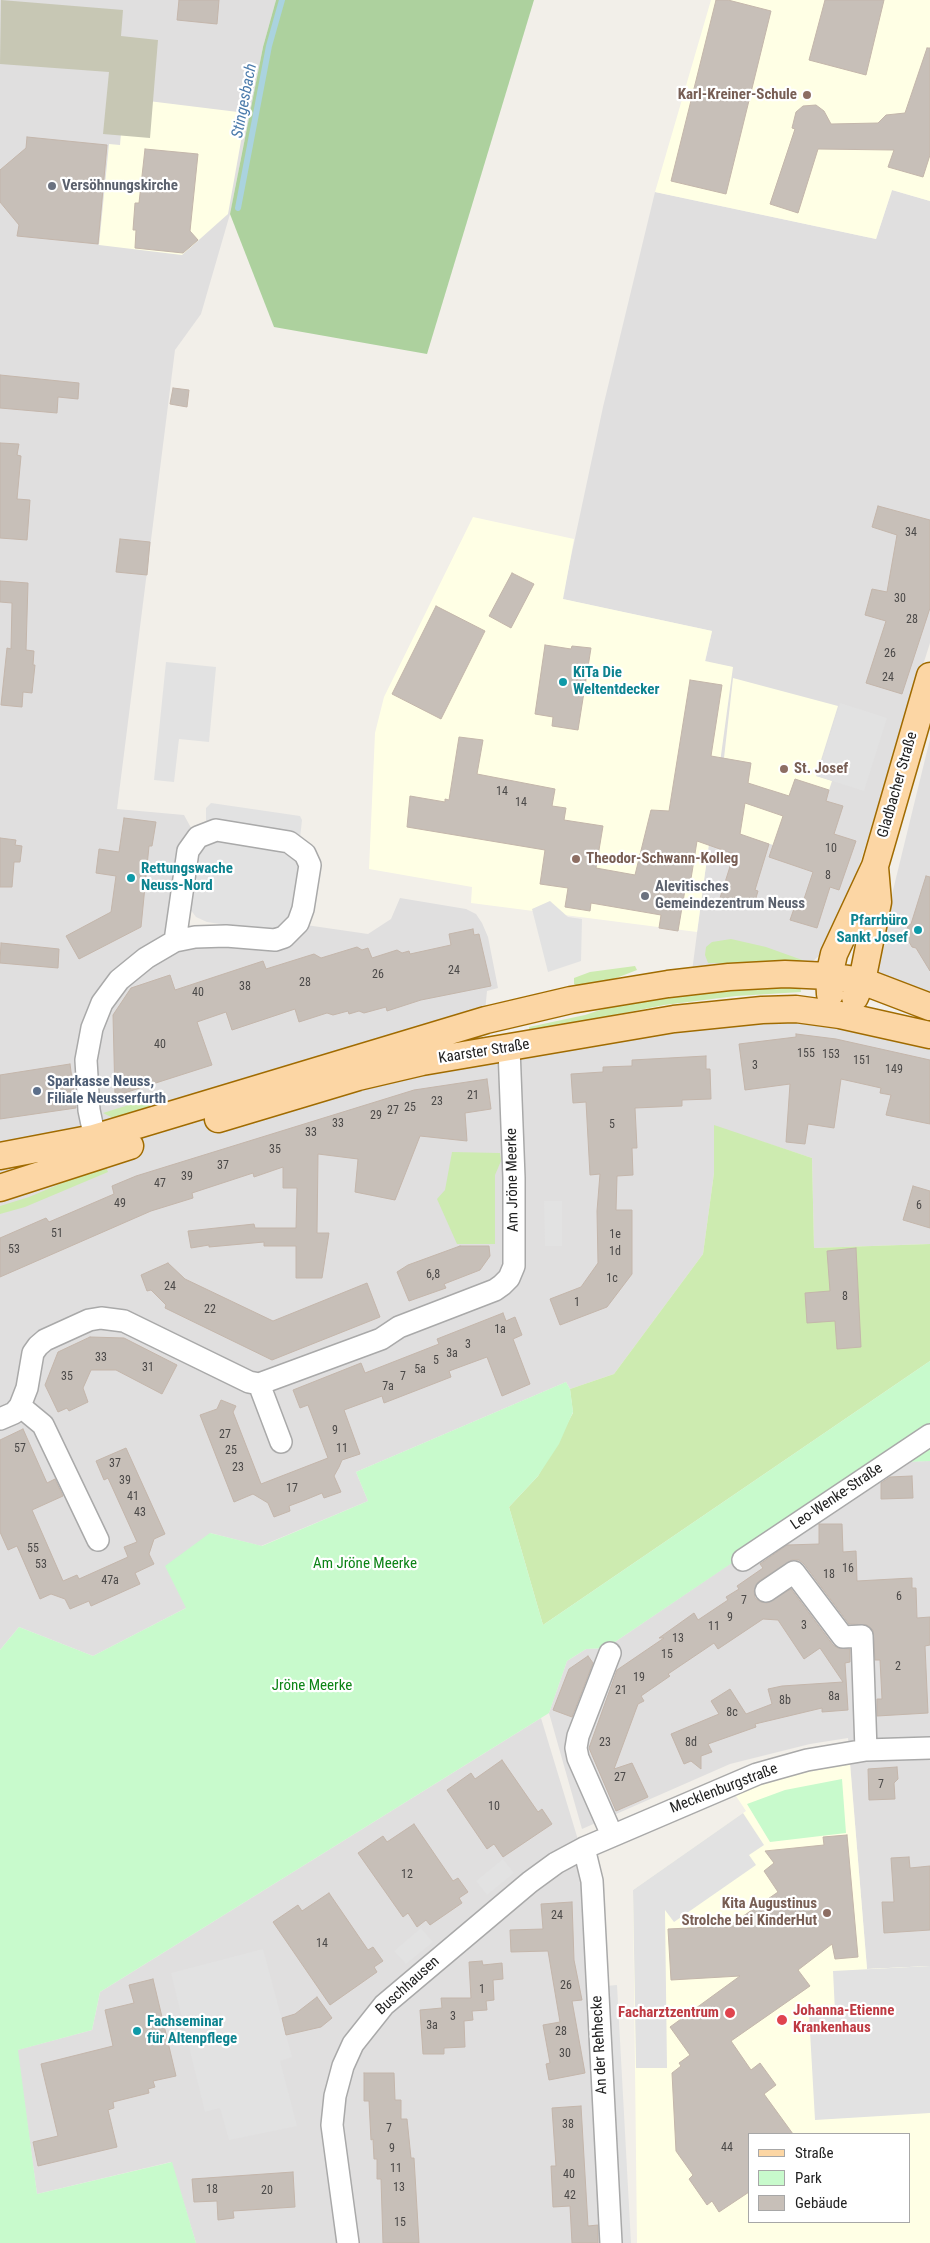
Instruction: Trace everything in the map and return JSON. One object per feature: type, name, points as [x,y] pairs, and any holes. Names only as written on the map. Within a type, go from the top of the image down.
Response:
[{"type":"main road","name":"Gladbacher Straße","points":[[840,1015],[830,995],[829,976],[834,954],[875,866],[930,676]]},
{"type":"main road","name":"Gladbacher Straße","points":[[862,981],[878,902],[875,866]]},
{"type":"main road","name":"Kaarster Straße","points":[[0,1188],[96,1147],[428,1036],[486,1020],[595,996],[729,977],[785,974],[829,976],[862,981],[930,1007]]},
{"type":"main road","points":[[840,1015],[852,1002],[862,981]]},
{"type":"main road","points":[[509,1048],[510,1034],[518,1025],[595,996]]},
{"type":"main road","name":"Kaarster Straße","points":[[0,1156],[96,1147],[358,1077],[422,1062],[674,1019],[762,1010],[796,1009],[840,1015],[930,1035]]},
{"type":"street","points":[[96,1147],[88,1101],[86,1068],[92,1028],[102,1003],[119,980],[146,958],[175,941],[196,937],[226,936],[275,940],[284,937],[298,923],[303,909],[310,865],[305,854],[289,842],[216,830],[198,837],[188,851],[175,941]]},
{"type":"street","name":"Am Jröne Meerke","points":[[259,1384],[381,1339],[399,1327],[495,1290],[509,1278],[514,1266],[509,1048]]},
{"type":"street","points":[[0,1419],[14,1412],[20,1406],[28,1388],[33,1353],[38,1346],[45,1340],[90,1320],[101,1318],[124,1321],[249,1382],[259,1384],[281,1442]]},
{"type":"street","points":[[20,1406],[44,1425],[98,1540]]},
{"type":"street","name":"Leo-Wenke-Straße","points":[[743,1560],[930,1435]]},
{"type":"street","points":[[766,1591],[794,1572],[843,1637],[862,1636],[866,1750]]},
{"type":"street","points":[[610,1653],[578,1736],[576,1748],[578,1758],[612,1835]]},
{"type":"street","name":"Mecklenburgstraße","points":[[584,1848],[757,1774],[807,1760],[866,1750],[930,1748]]},
{"type":"street","name":"Buschhausen","points":[[348,2243],[332,2125],[335,2096],[343,2066],[352,2044],[367,2024],[392,1998],[530,1882],[556,1863],[584,1848]]},
{"type":"street","name":"An der Rehhecke","points":[[584,1848],[592,1881],[611,2243]]},
{"type":"shaded area","points":[[0,0],[276,0],[263,47],[230,214],[201,314],[175,350],[117,809],[184,815],[196,837],[174,943],[299,924],[368,934],[391,919],[400,898],[466,909],[476,914],[482,923],[488,937],[498,988],[487,991],[481,1053],[763,1011],[930,1038],[930,1244],[814,1248],[812,1158],[714,1126],[714,1173],[703,1254],[614,1374],[570,1389],[566,1382],[356,1472],[368,1501],[261,1546],[210,1533],[186,1608],[93,1656],[19,1627],[0,1650]]},
{"type":"shaded area","points":[[1,0],[123,10],[121,36],[158,40],[150,138],[103,134],[109,72],[0,64]]},
{"type":"shaded area","name":"Karl-Kreiner-Schule","points":[[711,0],[930,0],[930,201],[892,190],[876,239],[655,192]]},
{"type":"shaded area","points":[[124,98],[246,113],[228,214],[182,255],[99,245],[109,144],[120,145]]},
{"type":"shaded area","points":[[892,190],[930,201],[930,643],[852,888],[821,954],[812,962],[691,979],[732,667],[705,662],[712,631],[562,599],[603,407],[655,192],[876,239]]},
{"type":"shaded area","points":[[473,517],[574,539],[563,599],[712,631],[705,661],[733,667],[697,932],[471,903],[472,887],[369,869],[375,733],[384,697]]},
{"type":"shaded area","points":[[166,662],[216,667],[209,742],[179,739],[174,782],[154,780]]},
{"type":"shaded area","name":"St. Josef","points":[[733,678],[838,706],[816,776],[832,781],[807,856],[739,834],[751,763],[724,758]]},
{"type":"shaded area","points":[[840,703],[887,718],[864,791],[817,776]]},
{"type":"shaded area","points":[[930,739],[930,994],[873,972]]},
{"type":"shaded area","points":[[211,803],[300,816],[302,820],[300,838],[206,824],[206,808]]},
{"type":"shaded area","points":[[208,840],[288,849],[300,861],[294,918],[273,932],[207,922],[196,917],[190,909],[195,855]]},
{"type":"shaded area","points":[[550,901],[568,917],[582,919],[581,961],[548,972],[532,909]]},
{"type":"shaded area","points":[[544,1201],[562,1201],[562,1246],[545,1246]]},
{"type":"shaded area","points":[[930,1461],[930,1966],[867,1969],[848,1738],[810,1744],[730,1764],[582,1829],[549,1713],[567,1661],[586,1649],[606,1648],[880,1462]]},
{"type":"shaded area","points":[[541,1718],[579,1843],[608,2243],[196,2243],[171,2162],[37,2194],[17,2050],[92,2030],[100,1992]]},
{"type":"shaded area","name":"Johanna-Etienne Krankenhaus","points":[[850,1764],[867,1969],[930,1966],[930,2243],[637,2243],[633,1890],[746,1811],[734,1793],[782,1777]]},
{"type":"shaded area","points":[[743,1813],[764,1845],[749,1855],[756,1865],[674,1922],[665,1910],[667,2068],[636,2068],[633,1890]]},
{"type":"shaded area","points":[[503,1859],[514,1873],[487,1895],[476,1881]]},
{"type":"shaded area","points":[[421,1928],[433,1942],[406,1964],[394,1951]]},
{"type":"shaded area","points":[[263,1949],[292,2057],[280,2061],[297,2126],[229,2140],[220,2108],[205,2112],[171,1973]]},
{"type":"shaded area","points":[[930,1966],[930,2113],[815,2120],[809,2014],[835,2012],[833,1971]]},
{"type":"shaded area","points":[[617,1985],[631,2243],[620,2243],[606,1986]]},
{"type":"green space","points":[[276,0],[534,0],[427,354],[274,327],[230,214],[263,47]]},
{"type":"green space","points":[[731,939],[766,947],[805,961],[792,964],[708,963],[705,955],[706,947],[712,942]]},
{"type":"green space","points":[[635,966],[637,970],[593,987],[581,988],[574,984],[574,978],[590,972]]},
{"type":"green space","points":[[800,984],[801,992],[736,996],[664,1005],[529,1032],[529,1027],[585,1015],[618,1004],[671,991]]},
{"type":"green space","points":[[148,1099],[150,1107],[115,1119],[103,1113]]},
{"type":"green space","points":[[714,1125],[812,1158],[814,1248],[930,1244],[930,1361],[543,1625],[509,1507],[538,1476],[573,1413],[570,1389],[614,1374],[703,1254],[714,1173]]},
{"type":"green space","points":[[452,1152],[500,1153],[501,1161],[495,1175],[495,1244],[457,1244],[437,1199],[445,1190]]},
{"type":"green space","points":[[105,1165],[108,1172],[25,1207],[0,1214],[0,1206],[29,1197]]},
{"type":"green space","name":"Jröne Meerke","points":[[930,1361],[930,1461],[880,1463],[606,1648],[586,1649],[567,1661],[549,1713],[100,1992],[92,2030],[18,2050],[37,2194],[172,2162],[196,2243],[0,2243],[0,1650],[19,1627],[93,1656],[186,1608],[165,1566],[210,1533],[262,1546],[368,1501],[356,1472],[566,1382],[570,1389],[573,1412],[559,1444],[538,1476],[509,1507],[543,1625]]},
{"type":"green space","points":[[842,1779],[846,1833],[770,1842],[747,1804],[785,1790]]},
{"type":"building","points":[[179,0],[219,0],[217,24],[177,20]]},
{"type":"building","points":[[716,0],[728,0],[771,11],[726,194],[671,181]]},
{"type":"building","points":[[825,0],[884,0],[866,75],[809,60]]},
{"type":"building","points":[[927,48],[930,48],[930,155],[923,177],[888,167],[894,150],[818,149],[798,213],[770,204],[795,129],[792,128],[796,112],[803,106],[816,105],[824,111],[831,124],[878,123],[886,115],[905,113]]},
{"type":"building","name":"Versöhnungskirche","points":[[27,137],[107,145],[98,244],[17,236],[19,225],[0,202],[0,170],[26,148]]},
{"type":"building","points":[[145,149],[198,154],[190,231],[198,240],[183,253],[135,248],[136,230],[133,230],[135,203],[139,203]]},
{"type":"building","points":[[0,375],[79,383],[78,399],[58,397],[57,413],[0,408]]},
{"type":"building","points":[[173,388],[189,390],[187,407],[170,404]]},
{"type":"building","points":[[0,443],[19,444],[17,455],[21,456],[17,499],[30,500],[27,540],[0,538]]},
{"type":"building","points":[[878,506],[930,520],[930,608],[902,694],[866,683],[886,621],[865,615],[872,589],[887,592],[897,535],[872,527]]},
{"type":"building","points":[[120,539],[150,542],[147,575],[116,572]]},
{"type":"building","points":[[512,573],[534,584],[511,628],[489,616]]},
{"type":"building","points":[[0,581],[28,583],[26,650],[34,651],[33,665],[35,665],[32,693],[23,692],[22,707],[1,705],[7,648],[11,649],[12,603],[0,602]]},
{"type":"building","points":[[436,606],[485,631],[441,719],[392,694]]},
{"type":"building","name":"KiTa Die Weltentdecker","points":[[545,645],[571,649],[572,646],[591,648],[578,730],[552,726],[553,717],[535,714]]},
{"type":"building","points":[[690,680],[722,685],[711,756],[751,763],[748,783],[789,796],[795,779],[829,790],[826,801],[843,806],[834,834],[856,841],[839,890],[830,887],[817,928],[790,920],[796,903],[802,905],[813,872],[769,857],[783,816],[745,803],[740,834],[769,844],[755,890],[758,891],[753,908],[720,898],[734,854],[697,841],[690,885],[686,884],[678,931],[659,928],[661,915],[591,903],[590,911],[565,907],[568,888],[540,884],[545,850],[407,827],[410,796],[445,802],[445,799],[449,800],[459,737],[483,740],[477,774],[555,789],[552,806],[566,808],[564,820],[603,826],[596,868],[635,875],[651,810],[669,811]]},
{"type":"building","name":"Rettungswache Neuss-Nord","points":[[124,818],[156,822],[152,846],[149,846],[141,927],[79,959],[66,936],[111,912],[116,876],[96,873],[99,849],[119,852]]},
{"type":"building","points":[[0,838],[16,840],[15,845],[22,846],[20,862],[14,862],[12,887],[0,887]]},
{"type":"building","name":"Pfarrbüro Sankt Josef","points":[[926,876],[930,877],[930,971],[916,948],[912,947],[905,935],[908,926],[911,924]]},
{"type":"building","points":[[473,929],[474,935],[479,934],[491,986],[421,1000],[387,1011],[386,1007],[364,1013],[359,1011],[349,1014],[348,1011],[333,1015],[327,1013],[299,1022],[295,1009],[232,1030],[226,1012],[197,1022],[212,1065],[115,1096],[113,1015],[131,988],[170,975],[175,990],[263,961],[266,969],[314,954],[321,958],[357,947],[362,950],[368,948],[372,958],[397,950],[402,953],[409,951],[410,954],[451,945],[449,934]]},
{"type":"building","points":[[1,943],[59,949],[58,968],[0,963]]},
{"type":"building","points":[[796,1034],[836,1039],[930,1060],[930,1124],[886,1115],[891,1095],[880,1093],[881,1088],[841,1079],[834,1128],[808,1124],[805,1144],[786,1142],[790,1084],[745,1090],[739,1044],[796,1037]]},
{"type":"building","points":[[706,1056],[706,1069],[710,1069],[711,1099],[682,1100],[682,1106],[635,1108],[637,1148],[632,1148],[633,1175],[617,1176],[616,1210],[632,1210],[632,1274],[607,1307],[560,1325],[550,1299],[581,1287],[598,1263],[597,1211],[600,1174],[590,1175],[586,1102],[573,1103],[571,1074],[603,1072],[603,1067],[632,1066],[632,1060]]},
{"type":"building","name":"Sparkasse Neuss, Filiale Neusserfurth","points":[[70,1064],[76,1108],[0,1119],[0,1075]]},
{"type":"building","points":[[487,1079],[491,1109],[465,1113],[467,1141],[420,1136],[395,1200],[355,1192],[358,1159],[318,1154],[317,1233],[329,1233],[322,1278],[296,1278],[296,1246],[264,1246],[264,1242],[209,1247],[209,1245],[191,1248],[188,1231],[254,1224],[255,1228],[296,1228],[297,1188],[283,1188],[283,1167],[254,1177],[253,1173],[192,1193],[193,1198],[151,1211],[0,1277],[0,1238],[46,1218],[49,1222],[114,1194],[112,1186],[136,1176],[414,1090]]},
{"type":"building","points":[[913,1186],[930,1191],[930,1228],[903,1220]]},
{"type":"building","points":[[460,1246],[489,1246],[490,1256],[480,1270],[444,1284],[446,1288],[409,1301],[397,1272],[408,1265]]},
{"type":"building","points":[[856,1248],[861,1347],[837,1349],[835,1321],[807,1323],[805,1293],[830,1291],[827,1251]]},
{"type":"building","points":[[168,1263],[185,1279],[273,1321],[367,1283],[380,1317],[272,1360],[165,1308],[166,1305],[151,1290],[147,1291],[141,1275]]},
{"type":"building","points":[[503,1313],[506,1321],[515,1317],[522,1335],[513,1339],[530,1384],[502,1396],[487,1357],[449,1371],[451,1377],[384,1403],[382,1396],[344,1410],[360,1454],[342,1460],[334,1476],[341,1492],[324,1498],[322,1493],[289,1506],[290,1511],[274,1517],[268,1503],[253,1494],[234,1502],[200,1415],[217,1409],[221,1400],[236,1406],[233,1412],[261,1484],[328,1458],[308,1405],[300,1408],[293,1390],[361,1363],[365,1373],[439,1344],[437,1339]]},
{"type":"building","points":[[90,1337],[124,1338],[177,1365],[162,1394],[116,1370],[91,1370],[83,1388],[88,1402],[69,1411],[67,1408],[58,1412],[45,1385],[58,1352]]},
{"type":"building","points":[[23,1429],[47,1483],[55,1479],[63,1496],[32,1510],[63,1581],[77,1575],[79,1579],[128,1557],[124,1547],[137,1542],[108,1478],[104,1480],[96,1461],[126,1448],[165,1534],[154,1539],[149,1554],[154,1564],[135,1573],[140,1584],[91,1606],[89,1601],[70,1609],[65,1599],[51,1594],[40,1599],[17,1546],[8,1550],[0,1532],[0,1440]]},
{"type":"building","points":[[912,1476],[913,1498],[881,1499],[881,1483],[890,1477]]},
{"type":"building","points":[[819,1524],[842,1524],[843,1552],[856,1551],[857,1581],[912,1578],[912,1588],[916,1588],[917,1618],[930,1617],[930,1645],[925,1646],[928,1713],[877,1716],[877,1699],[882,1699],[880,1660],[875,1660],[873,1630],[867,1625],[849,1624],[804,1564],[799,1560],[792,1560],[759,1581],[754,1591],[755,1598],[767,1603],[791,1589],[833,1645],[838,1648],[850,1649],[850,1662],[845,1663],[848,1710],[822,1712],[822,1708],[755,1724],[756,1727],[708,1744],[712,1752],[701,1756],[701,1769],[691,1761],[684,1764],[671,1734],[719,1714],[711,1701],[730,1689],[746,1714],[772,1704],[768,1689],[782,1686],[843,1682],[820,1648],[804,1659],[778,1620],[763,1619],[718,1649],[714,1643],[668,1674],[670,1676],[641,1696],[644,1701],[638,1704],[614,1769],[632,1763],[648,1797],[616,1811],[589,1748],[617,1670],[664,1638],[659,1638],[694,1613],[698,1620],[728,1600],[726,1597],[739,1589],[737,1586],[763,1568],[760,1564],[787,1545],[819,1544]]},
{"type":"building","points":[[588,1656],[593,1663],[572,1717],[553,1710],[569,1669]]},
{"type":"building","points":[[502,1760],[538,1812],[542,1809],[552,1824],[503,1857],[494,1844],[487,1849],[447,1790],[471,1773],[475,1779]]},
{"type":"building","points":[[897,1767],[898,1779],[894,1783],[895,1799],[869,1800],[868,1769]]},
{"type":"building","points":[[414,1824],[453,1881],[458,1878],[468,1892],[459,1898],[462,1903],[430,1925],[426,1920],[417,1927],[408,1913],[403,1917],[358,1853],[383,1836],[387,1842]]},
{"type":"building","points":[[847,1835],[858,1957],[835,1959],[832,1944],[798,1970],[810,1986],[731,2041],[751,2070],[760,2063],[776,2085],[764,2094],[792,2133],[748,2133],[748,2193],[719,2212],[712,2201],[707,2205],[689,2179],[693,2175],[676,2151],[672,2073],[681,2066],[679,2063],[690,2055],[670,2027],[740,1976],[671,1980],[668,1929],[710,1927],[721,1920],[726,1928],[778,1892],[764,1871],[774,1863],[765,1851],[824,1845],[823,1837]]},
{"type":"building","points":[[909,1857],[910,1868],[930,1866],[930,1930],[884,1933],[882,1902],[894,1902],[891,1858]]},
{"type":"building","points":[[329,1893],[368,1950],[373,1947],[383,1961],[374,1967],[377,1972],[330,2005],[273,1922],[298,1905],[302,1911]]},
{"type":"building","points":[[572,1902],[574,1960],[582,2000],[572,2001],[585,2073],[549,2080],[546,2064],[550,2063],[543,2025],[560,2022],[548,1951],[511,1952],[510,1930],[543,1929],[541,1904]]},
{"type":"building","points":[[482,1961],[483,1965],[502,1963],[503,1979],[493,1980],[494,2000],[486,2001],[487,2010],[472,2011],[473,2020],[464,2021],[465,2047],[444,2048],[444,2054],[423,2054],[420,2010],[442,2008],[441,1998],[471,1998],[469,1962]]},
{"type":"building","points":[[153,1979],[176,2076],[153,2081],[155,2087],[148,2089],[149,2093],[113,2102],[114,2108],[108,2110],[117,2147],[38,2166],[33,2142],[58,2136],[41,2064],[113,2046],[105,2010],[134,2003],[129,1985]]},
{"type":"building","points":[[317,1997],[332,2018],[321,2027],[286,2035],[282,2018],[295,2014]]},
{"type":"building","points":[[364,2073],[394,2073],[395,2100],[401,2100],[401,2119],[407,2119],[411,2158],[414,2158],[419,2243],[383,2243],[381,2179],[377,2179],[377,2159],[374,2159],[373,2139],[371,2140],[369,2101],[364,2101]]},
{"type":"building","points":[[581,2106],[588,2226],[598,2225],[598,2243],[572,2243],[570,2206],[553,2207],[551,2166],[556,2166],[552,2108]]},
{"type":"building","points":[[293,2172],[295,2207],[233,2211],[234,2218],[218,2220],[217,2201],[194,2202],[192,2179]]},
{"type":"waterway","name":"Stingesbach","points":[[238,208],[269,46],[282,0]]},
{"type":"place","name":"Karl-Kreiner-Schule","points":[[807,95]]},
{"type":"place","name":"Versöhnungskirche","points":[[52,186]]},
{"type":"place","name":"KiTa Die Weltentdecker","points":[[563,682]]},
{"type":"place","name":"St. Josef","points":[[784,769]]},
{"type":"place","name":"Theodor-Schwann-Kolleg","points":[[576,859]]},
{"type":"place","name":"Rettungswache Neuss-Nord","points":[[131,878]]},
{"type":"place","name":"Alevitisches Gemeindezentrum Neuss","points":[[645,896]]},
{"type":"place","name":"Pfarrbüro Sankt Josef","points":[[918,930]]},
{"type":"place","name":"Sparkasse Neuss, Filiale Neusserfurth","points":[[37,1091]]},
{"type":"place","name":"Kita Augustinus Strolche bei KinderHut","points":[[827,1913]]},
{"type":"place","name":"Facharztzentrum","points":[[730,2013]]},
{"type":"place","name":"Johanna-Etienne Krankenhaus","points":[[782,2020]]},
{"type":"place","name":"Fachseminar für Altenpflege","points":[[137,2031]]}]
